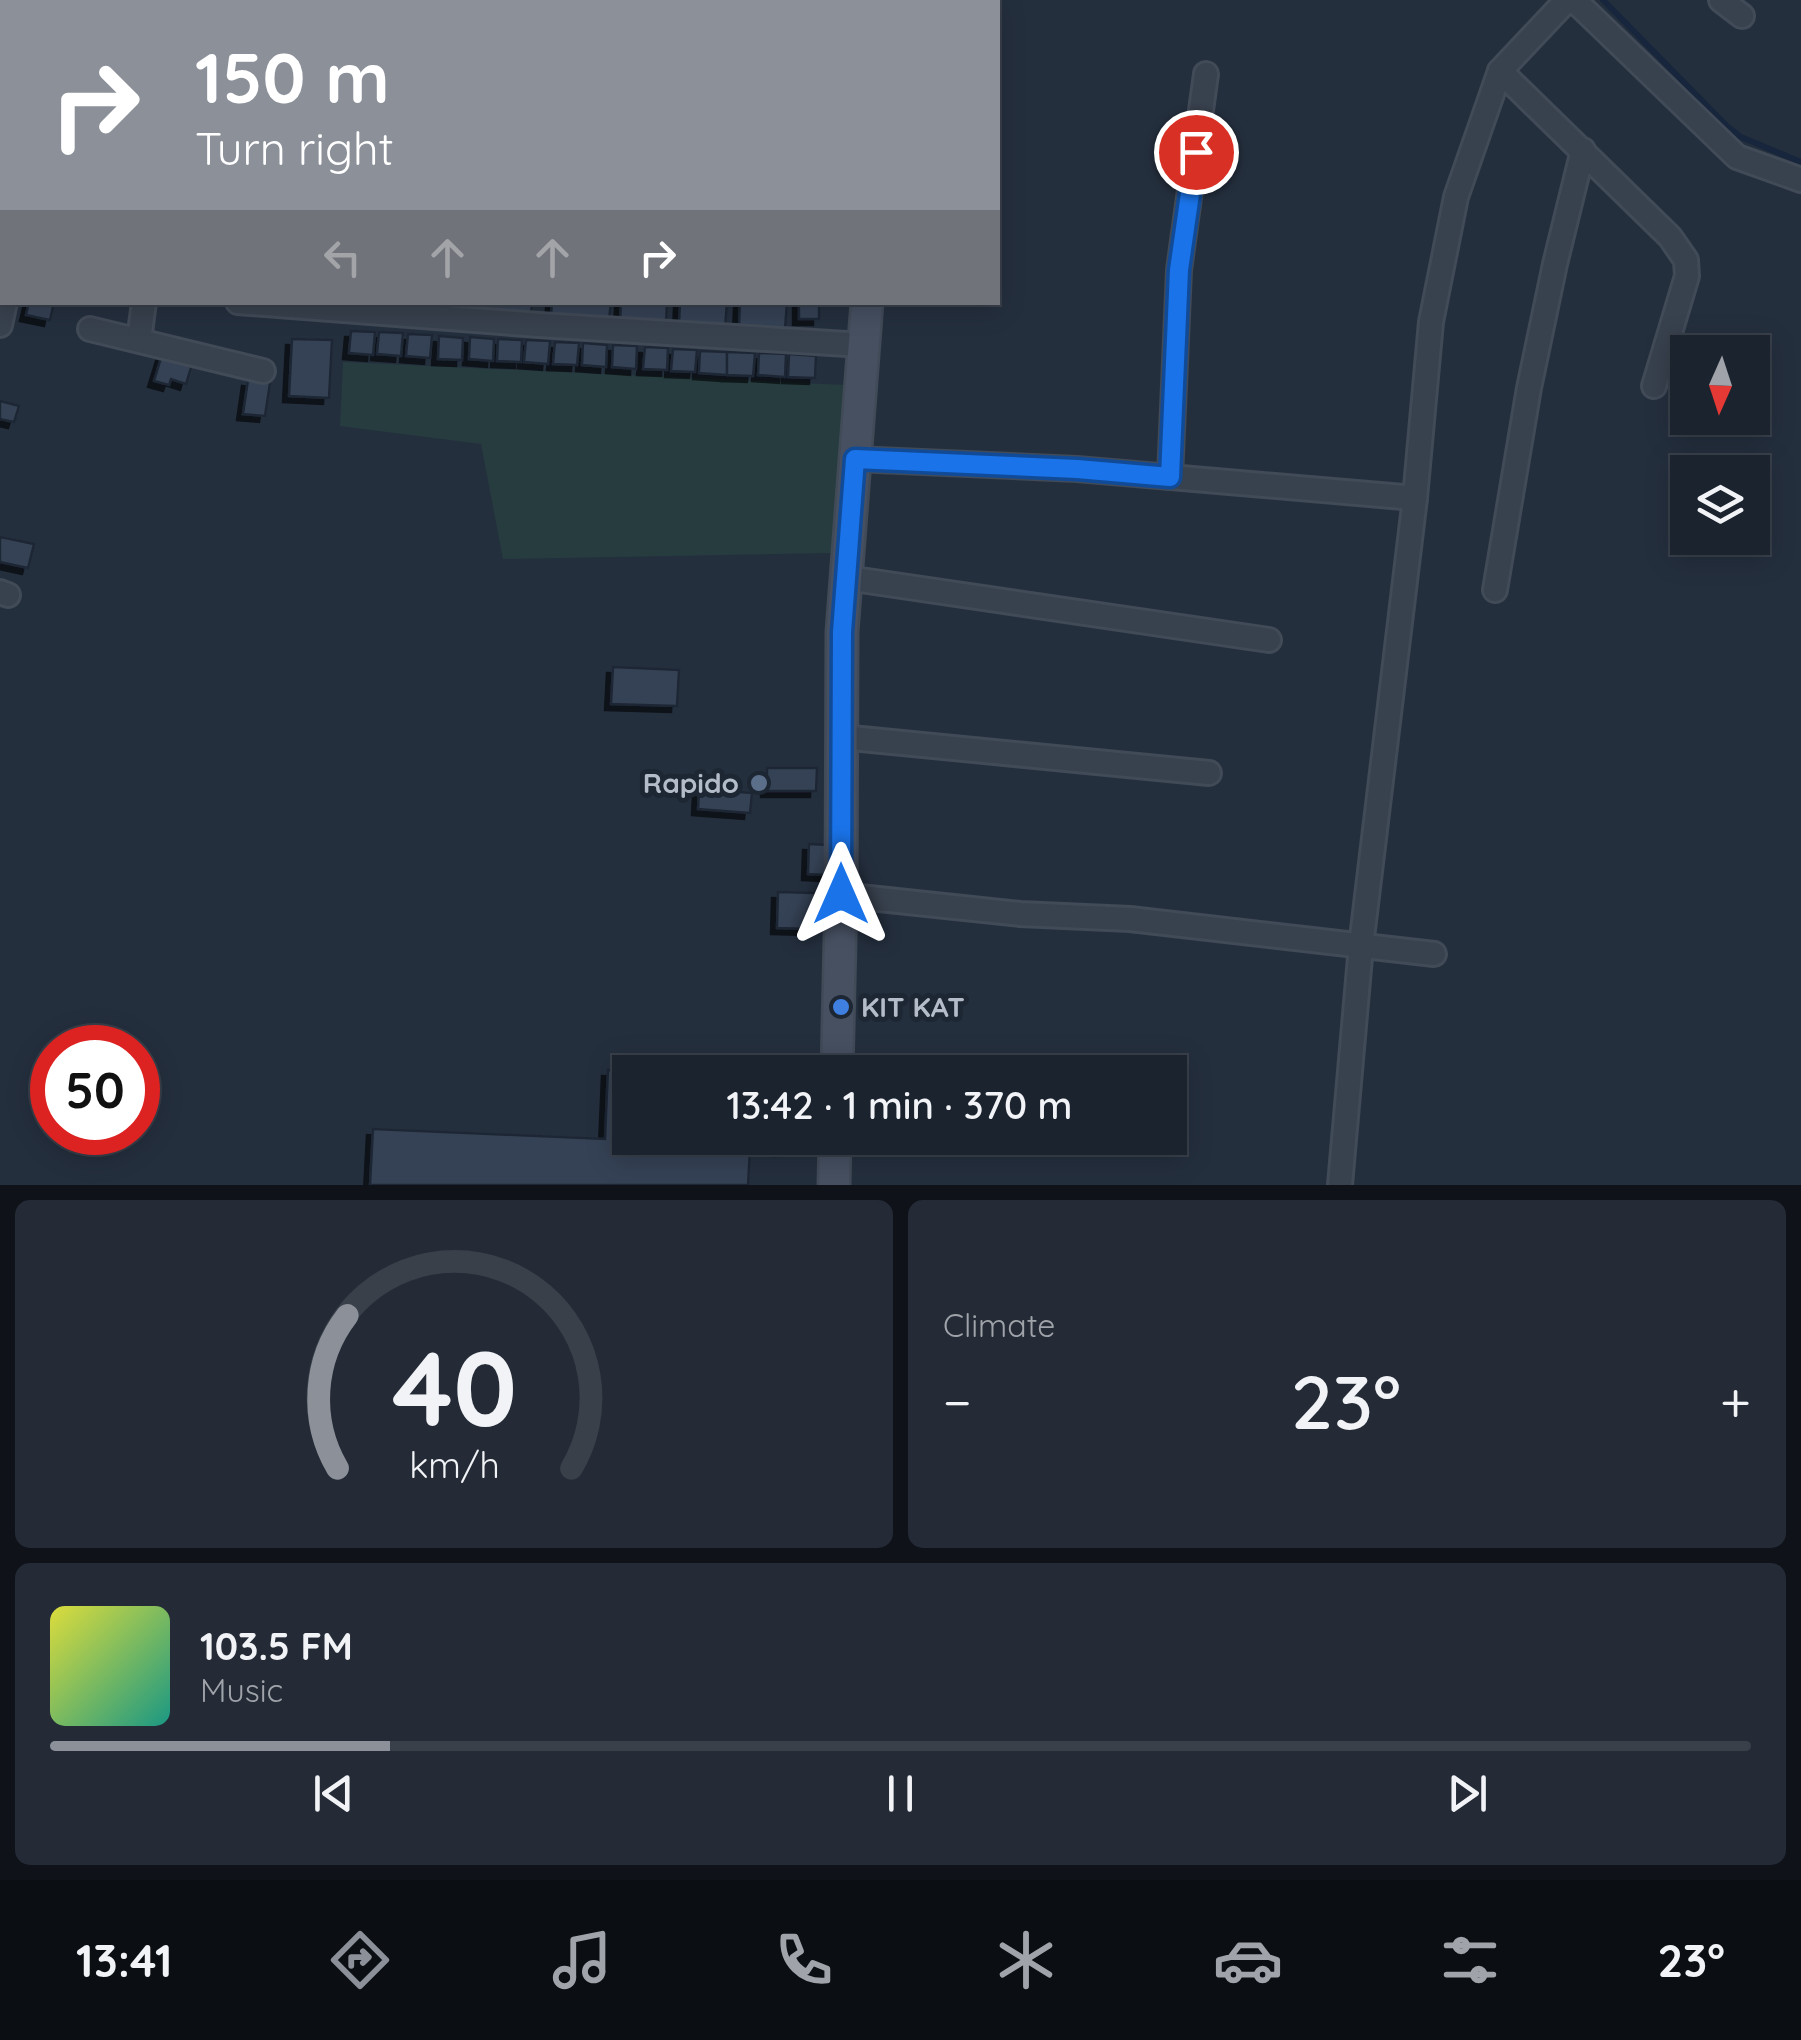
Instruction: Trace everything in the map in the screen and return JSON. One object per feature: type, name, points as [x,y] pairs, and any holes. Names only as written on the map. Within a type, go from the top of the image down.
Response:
[{"type":"main road","points":[[837,1055],[842,632],[867,305]]},
{"type":"main road","points":[[834,1185],[835,1155]]},
{"type":"street","points":[[1340,1185],[1361,946],[1415,498],[1431,322],[1456,197],[1500,71],[1570,0],[1737,157],[1801,180]]},
{"type":"street","points":[[1722,0],[1742,16]]},
{"type":"street","points":[[1500,71],[1670,237],[1686,260],[1687,276],[1654,386]]},
{"type":"street","points":[[1170,477],[1179,270],[1206,74]]},
{"type":"street","points":[[1495,590],[1532,370],[1582,150]]},
{"type":"street","points":[[138,340],[144,305]]},
{"type":"street","points":[[305,305],[540,314],[863,344]]},
{"type":"street","points":[[90,329],[262,371]]},
{"type":"street","points":[[855,459],[1077,469],[1415,498]]},
{"type":"street","points":[[846,578],[1268,640]]},
{"type":"street","points":[[841,738],[1210,773]]},
{"type":"street","points":[[841,894],[1020,914],[1130,920],[1434,954]]},
{"type":"green space","points":[[343,362],[846,385],[837,553],[503,559],[481,444],[340,426]]},
{"type":"building","points":[[28,305],[53,305],[50,320],[26,315]]},
{"type":"building","points":[[464,305],[532,305],[531,314],[464,311]]},
{"type":"building","points":[[552,305],[611,305],[609,320],[551,316]]},
{"type":"building","points":[[621,305],[667,305],[666,324],[620,321]]},
{"type":"building","points":[[680,305],[727,305],[725,328],[679,325]]},
{"type":"building","points":[[740,305],[787,305],[785,329],[739,326]]},
{"type":"building","points":[[799,305],[819,305],[819,319],[799,319]]},
{"type":"building","points":[[351,331],[375,332],[373,355],[349,353]]},
{"type":"building","points":[[379,332],[403,333],[401,356],[377,354]]},
{"type":"building","points":[[408,334],[432,335],[430,358],[406,356]]},
{"type":"building","points":[[439,336],[463,338],[462,360],[438,359]]},
{"type":"building","points":[[470,337],[494,339],[493,361],[469,359]]},
{"type":"building","points":[[292,339],[332,340],[329,398],[289,396]]},
{"type":"building","points":[[498,339],[522,340],[521,362],[497,361]]},
{"type":"building","points":[[526,340],[550,341],[548,364],[524,362]]},
{"type":"building","points":[[555,342],[579,343],[577,365],[553,364]]},
{"type":"building","points":[[583,343],[607,345],[606,367],[582,365]]},
{"type":"building","points":[[613,345],[637,346],[636,369],[612,367]]},
{"type":"building","points":[[645,347],[668,348],[667,370],[643,369]]},
{"type":"building","points":[[673,349],[697,350],[695,372],[671,371]]},
{"type":"building","points":[[700,351],[727,352],[727,375],[699,373]]},
{"type":"building","points":[[727,352],[755,353],[753,376],[727,375]]},
{"type":"building","points":[[759,353],[786,354],[785,377],[758,375]]},
{"type":"building","points":[[789,354],[816,356],[815,378],[788,377]]},
{"type":"building","points":[[162,355],[192,364],[186,384],[171,379],[169,385],[154,381]]},
{"type":"building","points":[[248,380],[270,383],[265,416],[243,414]]},
{"type":"building","points":[[0,401],[19,406],[14,422],[0,419]]},
{"type":"building","points":[[0,537],[34,544],[28,568],[0,562]]},
{"type":"building","points":[[613,667],[679,670],[677,706],[611,704]]},
{"type":"building","points":[[767,768],[817,768],[816,791],[767,791]]},
{"type":"building","points":[[699,789],[752,793],[750,813],[698,809]]},
{"type":"building","points":[[809,844],[829,845],[827,875],[808,874]]},
{"type":"building","points":[[778,892],[815,893],[813,929],[777,928]]},
{"type":"building","points":[[608,1070],[612,1070],[612,1155],[750,1155],[748,1185],[370,1185],[373,1129],[605,1139]]},
{"type":"waterway","points":[[1603,0],[1727,126],[1741,137],[1801,162]]},
{"type":"place","name":"Rapido","points":[[759,783]]},
{"type":"place","name":"KIT KAT","points":[[841,1007]]},
{"type":"route","points":[[841,894],[842,632],[855,459],[1170,477],[1179,270],[1196,152]]}]
